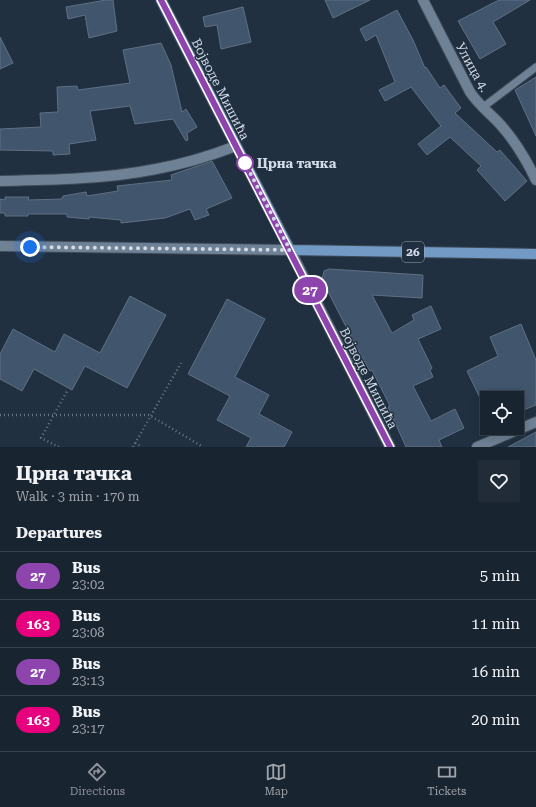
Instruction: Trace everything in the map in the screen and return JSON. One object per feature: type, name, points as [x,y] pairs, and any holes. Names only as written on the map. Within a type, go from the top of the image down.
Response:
[{"type":"main road","name":"Војводе Мишића","points":[[161,0],[290,250]]},
{"type":"main road","name":"26","points":[[290,250],[536,254]]},
{"type":"street","name":"Улица 4.","points":[[423,0],[464,81],[482,108],[507,133],[522,153],[536,180]]},
{"type":"street","points":[[0,181],[104,175],[155,170],[197,160],[236,146]]},
{"type":"street","points":[[0,246],[290,250]]},
{"type":"street","name":"Војводе Мишића","points":[[290,250],[390,447]]},
{"type":"street","points":[[477,447],[536,422]]},
{"type":"lane","points":[[482,108],[536,66]]},
{"type":"path","points":[[133,447],[181,363]]},
{"type":"path","points":[[59,447],[41,438],[67,391]]},
{"type":"path","points":[[0,415],[150,415],[203,447]]},
{"type":"path","points":[[135,443],[142,447]]},
{"type":"building","points":[[113,0],[117,31],[89,38],[85,15],[68,19],[66,7]]},
{"type":"building","points":[[325,0],[370,0],[333,18]]},
{"type":"building","points":[[499,0],[530,0],[493,22],[506,44],[480,59],[458,21]]},
{"type":"building","points":[[243,7],[251,42],[221,49],[217,25],[205,27],[203,17]]},
{"type":"building","points":[[397,10],[413,40],[425,68],[426,67],[440,88],[444,85],[461,108],[455,113],[497,152],[500,150],[527,181],[505,201],[477,170],[481,166],[450,137],[427,155],[418,144],[441,126],[411,87],[385,101],[379,90],[395,82],[376,35],[366,41],[360,29]]},
{"type":"building","points":[[0,37],[13,63],[0,69]]},
{"type":"building","points":[[161,43],[171,65],[182,112],[186,109],[197,127],[187,133],[188,140],[186,141],[173,119],[135,124],[130,106],[90,111],[96,140],[69,144],[70,154],[53,155],[53,151],[0,150],[0,129],[41,127],[40,113],[58,112],[57,87],[77,86],[78,90],[130,83],[123,50]]},
{"type":"building","points":[[536,77],[536,136],[515,90]]},
{"type":"building","points":[[212,161],[232,198],[206,209],[209,215],[195,220],[190,209],[165,218],[121,223],[121,220],[89,217],[89,219],[67,217],[67,214],[28,214],[28,216],[5,216],[5,213],[0,213],[0,199],[5,200],[5,197],[29,197],[28,200],[62,199],[63,196],[86,192],[87,196],[118,191],[117,186],[172,180],[171,175]]},
{"type":"building","points":[[329,269],[423,275],[422,298],[372,295],[392,333],[414,320],[412,315],[431,306],[441,329],[418,339],[432,368],[430,370],[433,377],[413,386],[431,421],[455,409],[464,428],[439,440],[442,447],[406,447],[388,407],[390,406],[372,370],[370,371],[359,352],[322,280],[324,271]]},
{"type":"building","points":[[130,296],[166,315],[127,388],[85,366],[72,390],[34,369],[22,391],[0,379],[0,354],[13,329],[55,352],[64,334],[100,353]]},
{"type":"building","points":[[227,299],[265,319],[235,377],[269,395],[259,414],[292,432],[284,447],[246,447],[251,438],[217,420],[230,396],[188,374]]},
{"type":"building","points":[[521,324],[536,360],[536,405],[524,410],[524,391],[480,391],[480,398],[467,371],[498,356],[490,337]]},
{"type":"building","points":[[536,432],[536,447],[508,447]]},
{"type":"bus line","name":"27","points":[[161,0],[390,447]]},
{"type":"place","name":"Црна тачка","points":[[245,163]]},
{"type":"route","points":[[30,247],[290,250],[243,159],[245,163]]}]
